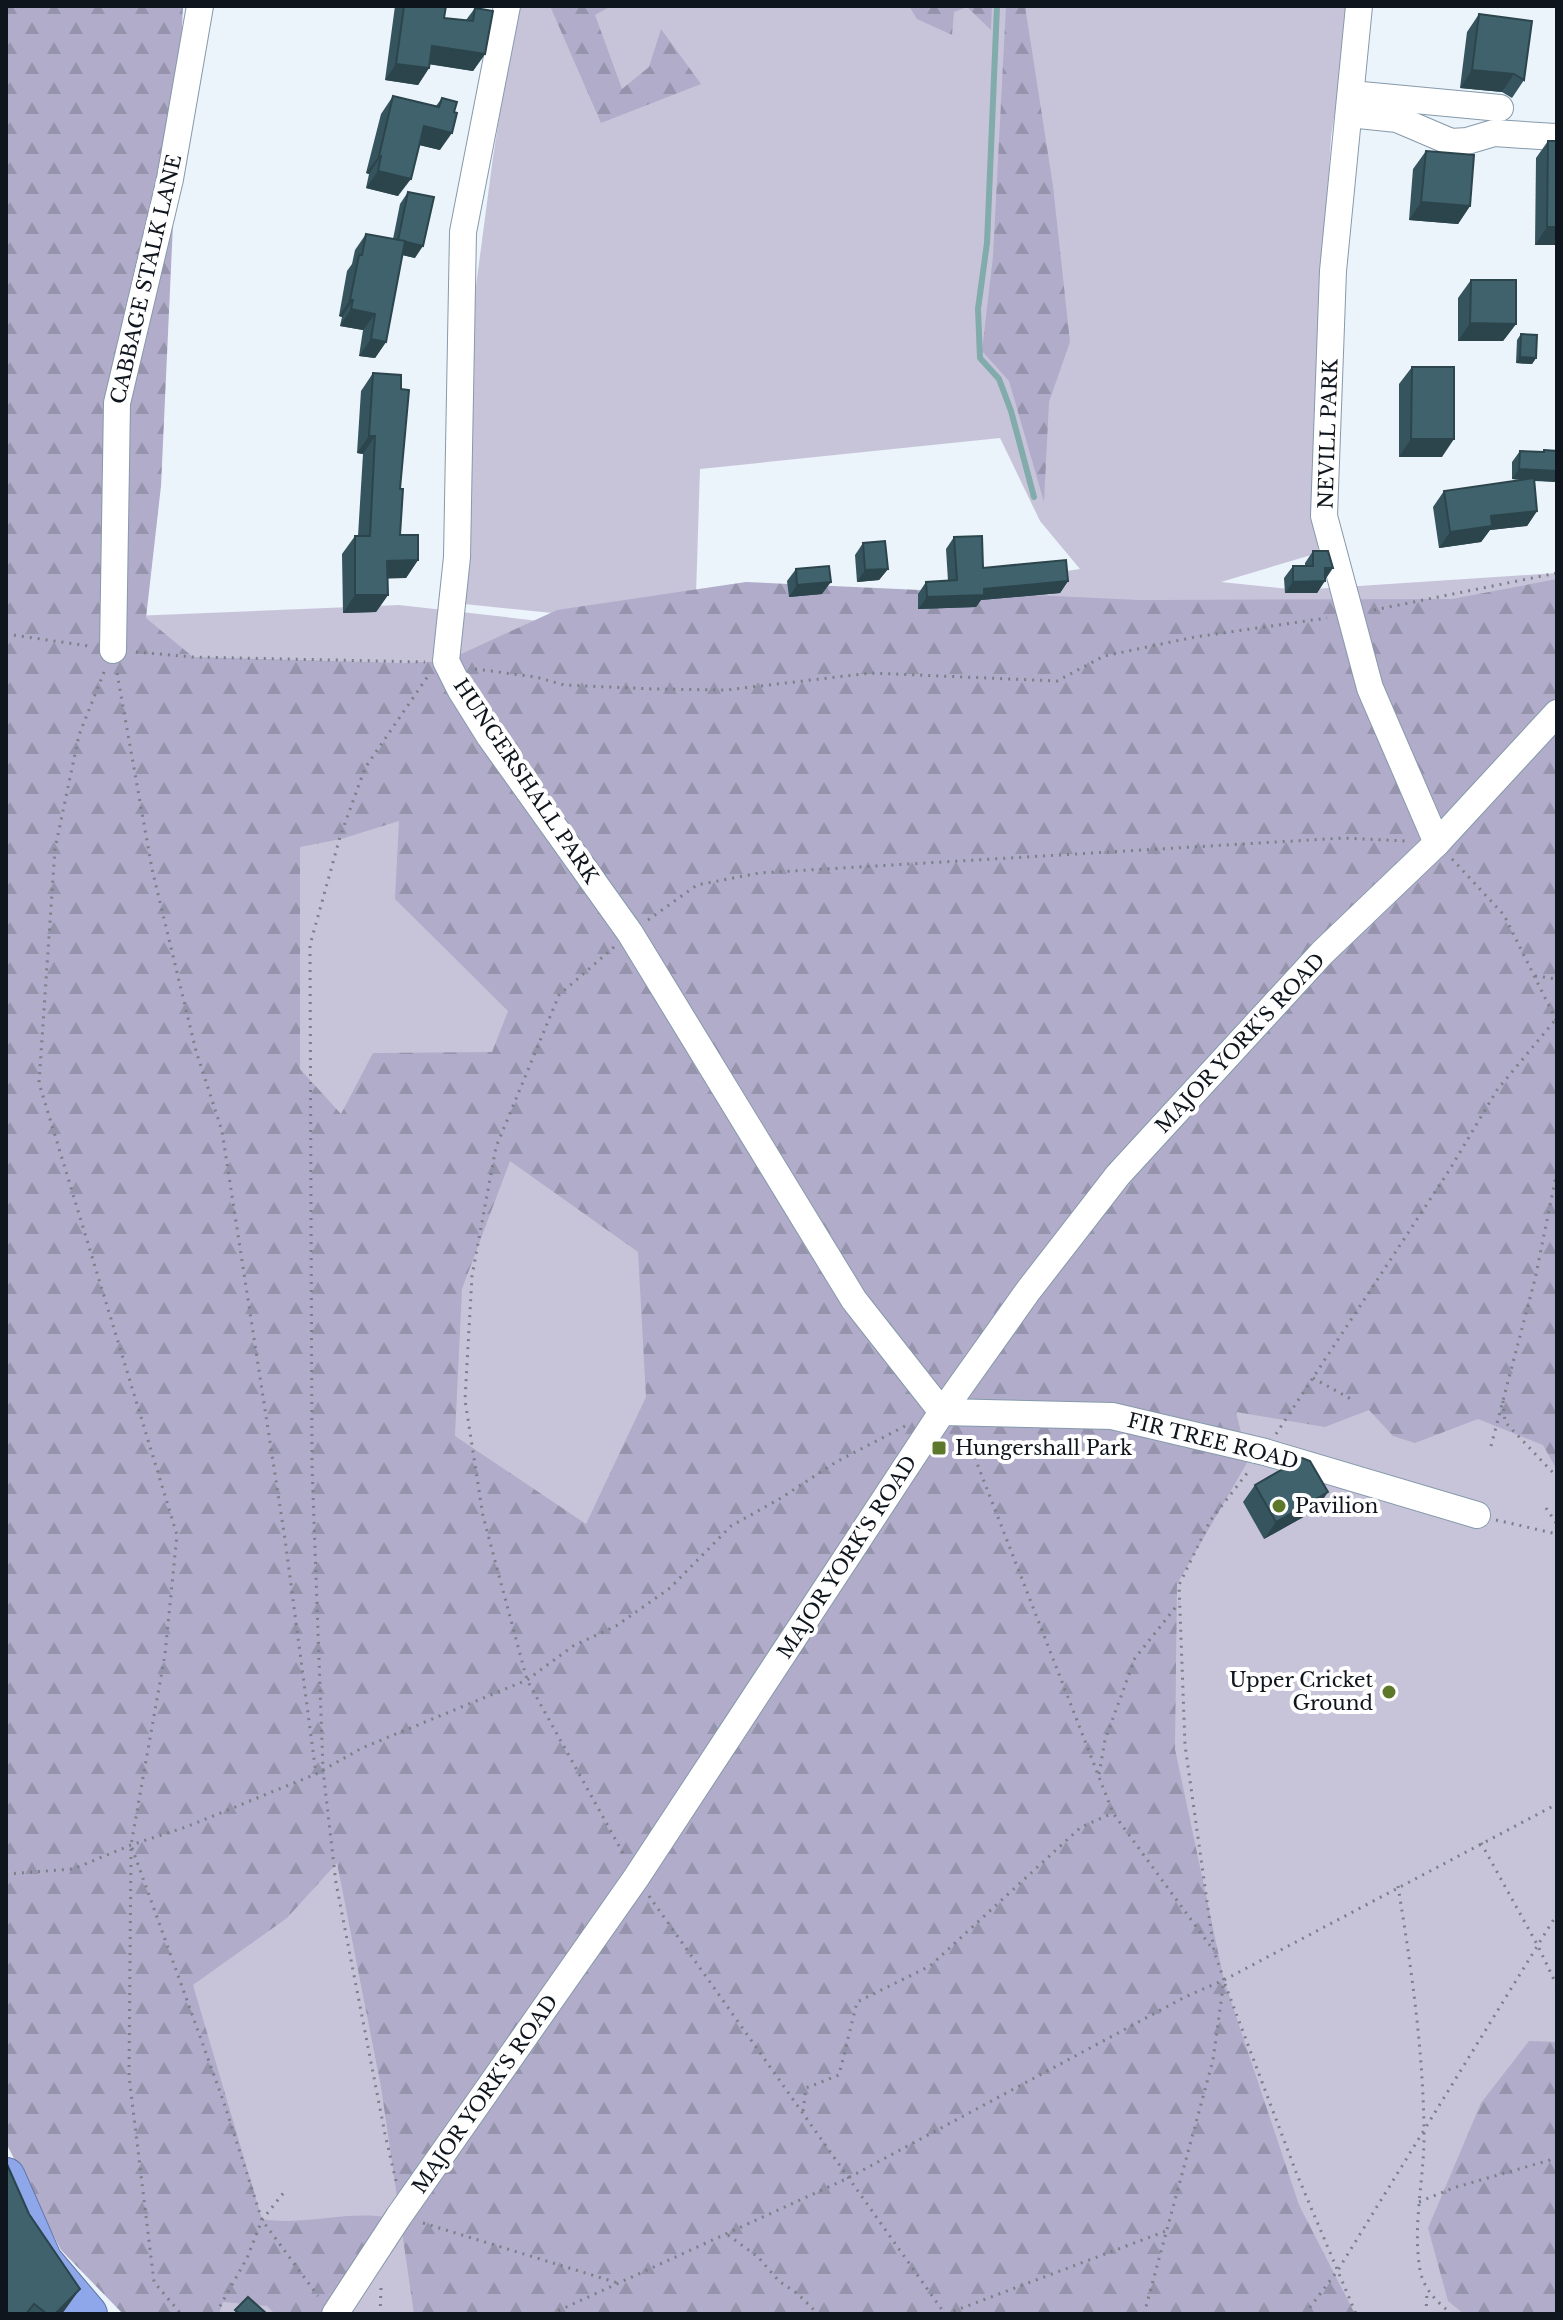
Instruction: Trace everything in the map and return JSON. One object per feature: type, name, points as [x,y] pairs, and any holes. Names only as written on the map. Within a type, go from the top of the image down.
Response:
[{"type":"highway","points":[[6,2177],[43,2261],[88,2314]]},
{"type":"street","name":"CABBAGE STALK LANE","points":[[113,650],[117,403],[170,179],[200,6]]},
{"type":"street","name":"HUNGERSHALL PARK","points":[[507,6],[463,232],[457,557],[446,661],[490,737],[630,933],[854,1300],[942,1412]]},
{"type":"street","name":"NEVILL PARK","points":[[1359,6],[1333,271],[1324,516],[1370,688],[1437,843]]},
{"type":"street","points":[[1350,104],[1500,108]]},
{"type":"street","points":[[1350,104],[1397,119],[1451,142],[1494,133],[1555,137]]},
{"type":"street","name":"MAJOR YORK'S ROAD","points":[[329,2308],[402,2213],[636,1878],[942,1412],[1028,1291],[1118,1175],[1322,953],[1437,843],[1557,713]]},
{"type":"street","name":"FIR TREE ROAD","points":[[942,1412],[1112,1416],[1265,1452],[1477,1515]]},
{"type":"path","points":[[6,634],[113,650],[193,657],[404,663],[446,661],[481,671],[536,677],[564,685],[726,690],[871,673],[1057,681],[1104,656],[1195,637],[1350,615],[1557,573]]},
{"type":"path","points":[[113,650],[152,869],[196,1051],[222,1131],[285,1539],[316,1774]]},
{"type":"path","points":[[113,650],[79,735],[55,849],[39,1083],[177,1535],[165,1654],[131,1845],[129,2076],[154,2282],[181,2314]]},
{"type":"path","points":[[446,661],[428,675],[365,768],[340,837],[310,945],[312,1465],[323,1770],[338,1898],[402,2213],[618,2283]]},
{"type":"path","points":[[1356,2314],[1296,2172],[1214,1951],[1185,1745],[1179,1585],[1210,1521],[1265,1452],[1450,1169],[1497,1090],[1557,1019],[1504,915],[1437,843]]},
{"type":"path","points":[[1535,976],[1557,979]]},
{"type":"path","points":[[1491,1446],[1535,1279],[1557,1171]]},
{"type":"path","points":[[1313,1378],[1351,1399]]},
{"type":"path","points":[[1503,1397],[1505,1422],[1557,1477]]},
{"type":"path","points":[[6,1874],[73,1869],[186,1827],[316,1774],[362,1748],[527,1680],[573,1646],[616,1626],[670,1588],[731,1526],[836,1462],[918,1419],[942,1412],[966,1434],[1113,1813],[1214,1951]]},
{"type":"path","points":[[1546,1508],[1557,1524]]},
{"type":"path","points":[[1477,1515],[1557,1534]]},
{"type":"path","points":[[1099,1775],[1105,1740],[1135,1658],[1179,1603]]},
{"type":"path","points":[[551,2314],[848,2178],[1185,1997],[1224,1980],[1557,1804]]},
{"type":"path","points":[[802,2114],[806,2088],[839,2075],[857,2002],[930,1966],[1081,1827],[1113,1813]]},
{"type":"path","points":[[1481,1843],[1557,1986]]},
{"type":"path","points":[[131,1845],[224,2103],[262,2220],[329,2308]]},
{"type":"path","points":[[636,1878],[945,2314],[1166,2231]]},
{"type":"path","points":[[1398,1886],[1417,2020],[1425,2130],[1419,2202],[1419,2259],[1427,2288],[1452,2314]]},
{"type":"path","points":[[1305,2314],[1338,2270],[1557,1914]]},
{"type":"path","points":[[1144,2314],[1213,2060],[1224,1980]]},
{"type":"path","points":[[1419,2202],[1453,2188],[1557,2158]]},
{"type":"path","points":[[219,2314],[219,2308],[247,2258],[262,2220],[285,2191]]},
{"type":"path","points":[[727,2233],[758,2257],[779,2281],[818,2314]]},
{"type":"path","points":[[1426,2314],[1427,2288]]},
{"type":"shaded area","points":[[517,6],[1351,6],[1331,137],[1317,377],[1318,553],[1221,582],[1298,590],[1557,573],[1557,2314],[206,2314],[108,617],[399,605],[654,634],[691,627],[464,604],[469,339]],"holes":[[[1000,438],[1040,521],[1080,569],[695,627],[700,469]]]},
{"type":"green space","points":[[6,6],[183,6],[161,486],[146,618],[193,657],[404,663],[446,661],[557,610],[746,582],[1139,600],[1452,599],[1557,579],[1557,1470],[1543,1445],[1478,1419],[1415,1443],[1393,1436],[1369,1410],[1325,1427],[1236,1412],[1248,1461],[1177,1584],[1175,1749],[1224,1980],[1299,2205],[1355,2314],[414,2314],[381,2087],[337,1863],[287,1918],[193,1985],[262,2219],[293,2221],[385,2217],[322,2314],[275,2314],[267,2306],[223,2302],[219,2314],[123,2314],[61,2250],[6,2143]],"holes":[[[399,821],[395,899],[508,1011],[492,1052],[373,1053],[341,1114],[300,1069],[300,847],[341,839]],[[510,1161],[638,1252],[646,1397],[586,1524],[455,1436],[462,1289]]]},
{"type":"green space","points":[[550,6],[611,6],[595,15],[622,89],[649,67],[661,29],[701,84],[601,123]]},
{"type":"green space","points":[[909,6],[992,6],[991,30],[967,7],[954,12],[952,35],[917,19]]},
{"type":"green space","points":[[1006,6],[1025,6],[1053,186],[1070,342],[1049,402],[1044,502],[1009,381],[982,351],[993,256]]},
{"type":"green space","points":[[1529,2041],[1557,2042],[1557,2314],[1464,2314],[1448,2301],[1428,2228],[1481,2103]]},
{"type":"building","points":[[404,6],[446,6],[444,18],[473,21],[475,8],[493,11],[485,54],[432,46],[429,68],[396,64]]},
{"type":"building","points":[[1479,14],[1532,21],[1524,80],[1514,74],[1472,70]]},
{"type":"building","points":[[393,96],[439,107],[442,98],[457,102],[452,133],[424,126],[411,179],[378,171]]},
{"type":"building","points":[[1548,141],[1557,141],[1557,227],[1547,227]]},
{"type":"building","points":[[1426,151],[1474,155],[1470,206],[1421,202]]},
{"type":"building","points":[[408,192],[434,197],[423,246],[398,240]]},
{"type":"building","points":[[366,234],[405,241],[386,342],[371,339],[375,314],[351,309],[359,255],[362,255]]},
{"type":"building","points":[[1471,280],[1516,280],[1516,324],[1470,323]]},
{"type":"building","points":[[1521,334],[1537,335],[1536,358],[1520,357]]},
{"type":"building","points":[[1412,367],[1454,367],[1454,439],[1411,439]]},
{"type":"building","points":[[373,373],[401,375],[401,389],[409,390],[400,489],[403,489],[400,535],[418,535],[418,560],[387,561],[388,595],[355,595],[355,536],[370,536],[375,436],[369,436]]},
{"type":"building","points":[[1520,451],[1557,451],[1557,471],[1519,469]]},
{"type":"building","points":[[1534,478],[1537,511],[1491,516],[1492,526],[1450,532],[1444,491]]},
{"type":"building","points":[[982,536],[983,568],[1066,560],[1068,581],[984,589],[984,595],[927,597],[926,582],[957,580],[954,537]]},
{"type":"building","points":[[885,541],[888,569],[865,570],[863,543]]},
{"type":"building","points":[[1313,551],[1328,551],[1333,568],[1325,568],[1325,581],[1293,582],[1293,566],[1313,566]]},
{"type":"building","points":[[829,566],[831,582],[797,585],[796,569]]},
{"type":"building","points":[[1302,1458],[1310,1461],[1328,1492],[1276,1522],[1255,1485]]},
{"type":"building","points":[[6,2162],[29,2214],[80,2289],[55,2314],[47,2314],[34,2304],[26,2314],[6,2314]]},
{"type":"building","points":[[248,2297],[267,2314],[239,2314],[235,2310]]},
{"type":"waterway","points":[[997,6],[987,243],[978,309],[980,358],[999,379],[1011,411],[1034,497]]},
{"type":"place","name":"Hungershall Park","points":[[939,1448]]},
{"type":"place","name":"Pavilion","points":[[1279,1506]]},
{"type":"place","name":"Upper Cricket Ground","points":[[1389,1692]]}]
